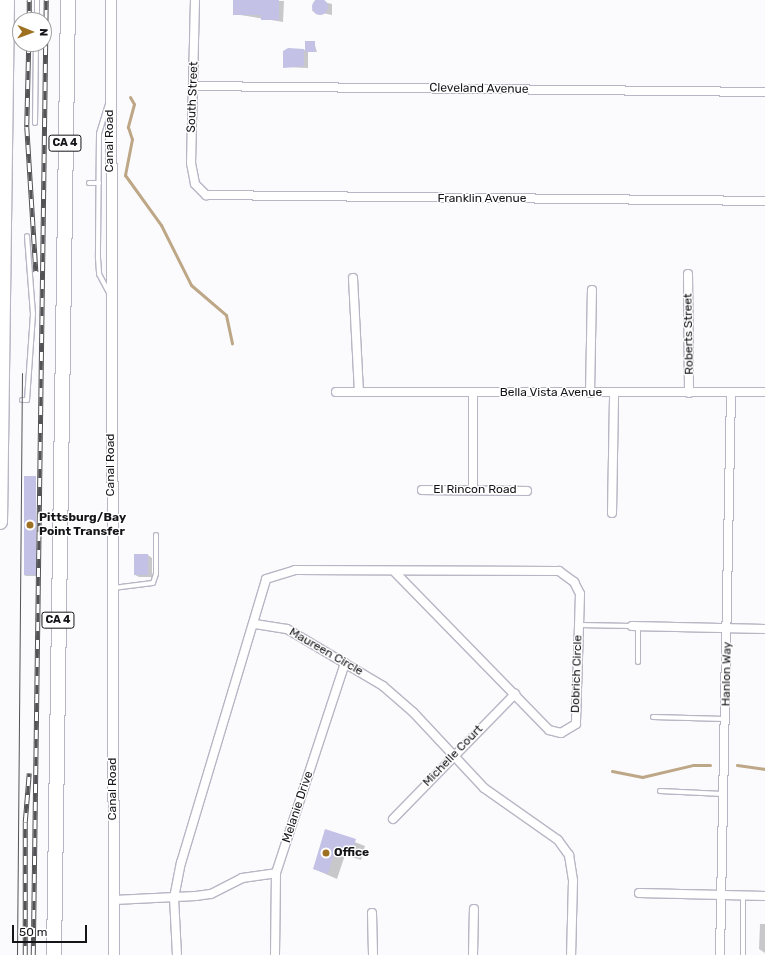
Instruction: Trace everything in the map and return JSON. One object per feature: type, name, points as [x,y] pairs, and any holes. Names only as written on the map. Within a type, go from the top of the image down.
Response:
[{"type":"highway","points":[[2,0],[6,55]]},
{"type":"highway","points":[[0,522],[7,0]]},
{"type":"highway","name":"CA 4","points":[[54,955],[68,0]]},
{"type":"street","name":"Canal Road","points":[[111,0],[110,295],[114,955]]},
{"type":"street","name":"South Street","points":[[195,0],[191,163],[192,176],[200,192]]},
{"type":"street","name":"Cleveland Avenue","points":[[194,86],[765,92]]},
{"type":"street","name":"Franklin Avenue","points":[[200,192],[220,197],[765,201]]},
{"type":"street","name":"Roberts Street","points":[[688,274],[689,393]]},
{"type":"street","points":[[353,278],[360,392]]},
{"type":"street","points":[[590,393],[592,290]]},
{"type":"street","name":"Bella Vista Avenue","points":[[336,392],[614,394],[765,392]]},
{"type":"street","name":"Hanlon Way","points":[[720,955],[728,629],[731,392]]},
{"type":"street","points":[[473,393],[473,490]]},
{"type":"street","points":[[612,513],[614,394]]},
{"type":"street","name":"El Rincon Road","points":[[422,490],[527,491]]},
{"type":"street","name":"Dobrich Circle","points":[[255,624],[266,578],[295,570],[396,572],[559,571],[574,582],[580,594],[576,724],[561,733],[549,730],[396,572]]},
{"type":"street","points":[[177,955],[174,898],[192,827],[255,624]]},
{"type":"street","name":"Maureen Circle","points":[[255,624],[287,629],[383,686],[453,754],[484,788],[544,827],[569,855],[573,881],[571,955]]},
{"type":"street","points":[[635,626],[765,629]]},
{"type":"street","name":"Melanie Drive","points":[[275,955],[276,873],[345,663]]},
{"type":"street","name":"Michelle Court","points":[[393,819],[453,754],[515,694]]},
{"type":"street","points":[[114,900],[174,898],[211,894],[242,878],[276,873]]},
{"type":"street","points":[[639,893],[765,896]]},
{"type":"street","points":[[473,955],[474,909]]},
{"type":"street","points":[[372,913],[373,955]]},
{"type":"lane","points":[[37,0],[37,12]]},
{"type":"lane","points":[[35,123],[36,52]]},
{"type":"lane","points":[[110,102],[99,134],[99,274],[110,295]]},
{"type":"lane","points":[[89,183],[99,183]]},
{"type":"lane","points":[[22,400],[27,400],[33,314],[27,236]]},
{"type":"lane","points":[[112,588],[152,583],[156,574],[156,536]]},
{"type":"lane","points":[[579,625],[635,626],[638,662]]},
{"type":"lane","points":[[653,717],[726,719]]},
{"type":"lane","points":[[660,792],[724,794]]},
{"type":"lane","points":[[743,896],[743,955]]},
{"type":"building","points":[[317,-1],[323,-1],[328,4],[326,13],[323,15],[317,15],[312,10],[312,4]]},
{"type":"building","points":[[233,0],[279,0],[279,20],[261,20],[261,15],[233,15]]},
{"type":"building","points":[[305,41],[315,41],[315,52],[305,52]]},
{"type":"building","points":[[288,48],[304,49],[304,66],[283,68],[283,51]]},
{"type":"building","points":[[24,476],[36,476],[36,575],[24,575]]},
{"type":"building","points":[[134,554],[148,554],[148,575],[134,575]]},
{"type":"building","name":"Office","points":[[325,829],[356,839],[351,855],[335,850],[328,874],[313,869]]},
{"type":"waterway","points":[[130,97],[134,104],[128,127],[132,139],[125,175],[161,225],[191,285],[226,315],[232,343]]},
{"type":"waterway","points":[[612,771],[642,777],[693,765],[710,765]]},
{"type":"waterway","points":[[737,765],[765,769]]},
{"type":"tram line","points":[[17,955],[22,373]]},
{"type":"railway","points":[[29,0],[29,12]]},
{"type":"railway","points":[[33,955],[46,0]]},
{"type":"railway","points":[[29,52],[27,127],[36,272]]},
{"type":"railway","points":[[25,955],[25,822],[29,773]]},
{"type":"place","name":"Pittsburg/Bay Point Transfer","points":[[30,525]]},
{"type":"place","name":"Office","points":[[326,853]]}]
